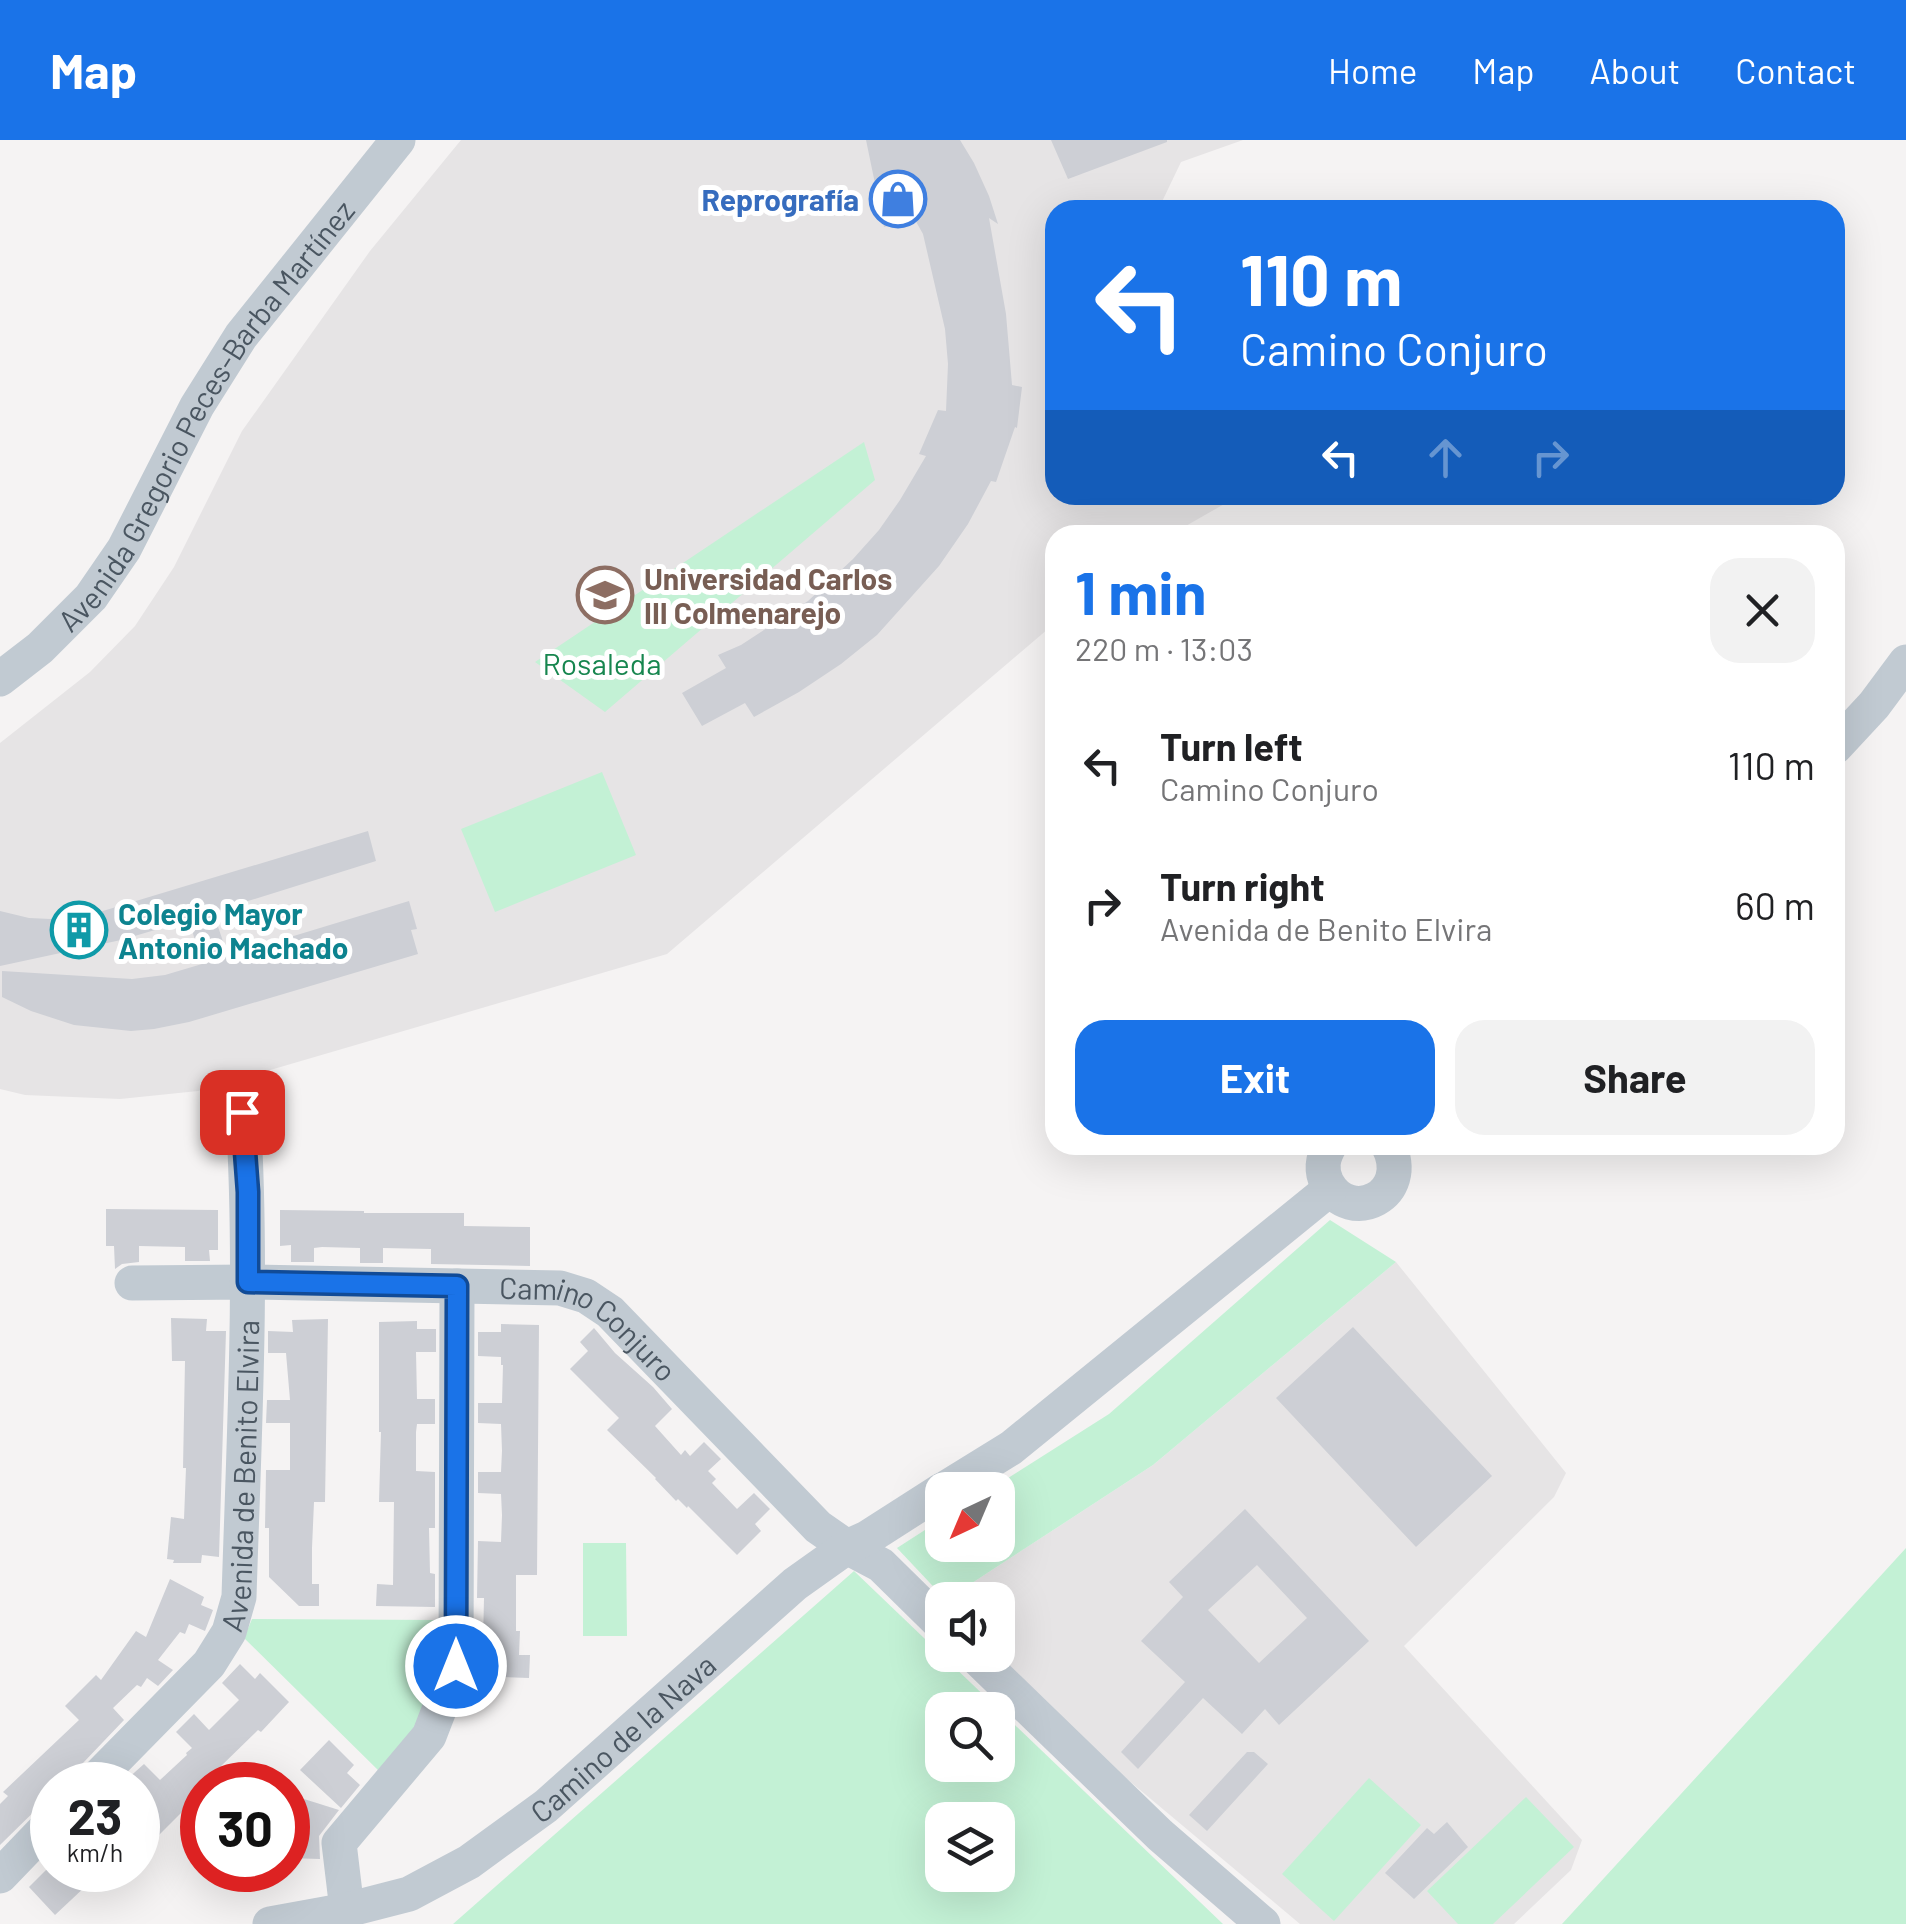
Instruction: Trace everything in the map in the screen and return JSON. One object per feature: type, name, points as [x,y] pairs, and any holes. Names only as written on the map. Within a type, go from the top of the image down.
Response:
[{"type":"street","name":"Avenida Gregorio Peces-Barba Martínez","points":[[0,679],[40,648],[90,597],[124,550],[198,406],[241,336],[398,140]]},
{"type":"street","points":[[1845,736],[1874,706],[1906,662]]},
{"type":"street","name":"Avenida de Benito Elvira","points":[[113,1762],[209,1664],[229,1632],[239,1597],[248,1282],[248,1192],[242,1112]]},
{"type":"street","points":[[1326,1155],[1323,1176],[1330,1189],[1353,1203],[1379,1197],[1389,1187],[1395,1174],[1393,1155]]},
{"type":"street","name":"Camino de la Nava","points":[[972,1472],[1011,1448],[1330,1189]]},
{"type":"street","name":"Camino Conjuro","points":[[132,1284],[248,1282],[560,1288],[586,1296],[610,1312],[818,1527],[881,1565],[925,1608]]},
{"type":"street","points":[[347,1910],[339,1843],[429,1736],[456,1666],[457,1286]]},
{"type":"street","name":"Camino de la Nava","points":[[270,1924],[409,1894],[469,1862],[546,1806],[794,1584],[925,1501]]},
{"type":"street","points":[[992,1672],[1160,1835],[1263,1924]]},
{"type":"street","points":[[0,1876],[30,1845]]},
{"type":"shaded area","name":"Universidad Carlos III Colmenarejo","points":[[461,140],[1243,140],[1181,162],[1163,200],[1045,200],[1045,505],[1222,505],[1188,525],[1045,525],[1045,632],[667,954],[198,1091],[120,1099],[25,1095],[0,1089],[0,743],[90,672],[135,626],[174,567],[242,431],[370,251]]},
{"type":"shaded area","points":[[1396,1262],[1566,1473],[1554,1497],[1404,1646],[1582,1840],[1571,1870],[1514,1924],[1300,1924],[1090,1748],[1015,1671],[1015,1582],[974,1582],[1004,1562],[1015,1562],[1015,1555],[1153,1465]]},
{"type":"green space","name":"Rosaleda","points":[[864,442],[875,480],[605,712],[535,662]]},
{"type":"green space","points":[[602,772],[636,855],[495,912],[461,829]]},
{"type":"green space","points":[[1330,1220],[1396,1262],[1153,1465],[1015,1555],[1015,1474],[1109,1414]]},
{"type":"green space","points":[[925,1530],[925,1562],[1004,1562],[974,1582],[929,1582],[897,1548]]},
{"type":"green space","points":[[583,1543],[626,1543],[627,1636],[583,1636]]},
{"type":"green space","points":[[1906,1548],[1906,1924],[1562,1924]]},
{"type":"green space","points":[[854,1571],[925,1639],[925,1672],[960,1672],[980,1692],[925,1692],[925,1782],[1015,1782],[1015,1725],[1223,1924],[453,1924]]},
{"type":"green space","points":[[252,1619],[437,1620],[435,1676],[416,1729],[381,1773],[244,1638]]},
{"type":"green space","points":[[1369,1778],[1421,1825],[1334,1921],[1282,1874]]},
{"type":"green space","points":[[1526,1797],[1574,1847],[1493,1924],[1458,1924],[1427,1891]]},
{"type":"building","points":[[866,140],[960,140],[974,163],[998,224],[989,218],[1006,314],[1012,385],[1022,387],[1017,428],[996,482],[991,481],[968,524],[939,566],[877,635],[799,692],[754,717],[745,703],[702,726],[682,693],[726,668],[718,655],[741,645],[808,601],[853,559],[900,500],[926,456],[919,454],[938,410],[946,411],[945,329],[923,234],[914,218],[884,227]]},
{"type":"building","points":[[1051,140],[1167,140],[1167,142],[1068,179]]},
{"type":"building","name":"Colegio Mayor Antonio Machado","points":[[368,831],[376,861],[213,912],[228,956],[409,901],[417,929],[411,930],[418,954],[154,1029],[131,1031],[74,1025],[2,997],[2,971],[132,979],[165,975],[202,964],[189,920],[121,940],[0,966],[0,911],[29,918],[73,920]]},
{"type":"building","points":[[106,1209],[218,1210],[218,1250],[209,1250],[210,1261],[185,1261],[185,1247],[139,1246],[139,1262],[115,1269],[114,1246],[106,1246]]},
{"type":"building","points":[[280,1210],[464,1213],[464,1226],[530,1227],[530,1266],[431,1264],[431,1249],[383,1248],[383,1263],[360,1263],[360,1248],[322,1247],[314,1248],[314,1262],[291,1262],[291,1245],[280,1246]]},
{"type":"building","points":[[171,1318],[207,1319],[206,1331],[226,1331],[219,1557],[202,1555],[201,1563],[173,1563],[174,1560],[167,1559],[171,1517],[184,1519],[186,1468],[185,1361],[172,1361]]},
{"type":"building","points":[[328,1319],[325,1502],[314,1502],[312,1548],[312,1584],[319,1584],[319,1606],[299,1606],[269,1577],[266,1470],[290,1470],[290,1423],[266,1423],[267,1400],[290,1400],[286,1353],[268,1353],[268,1331],[293,1332],[292,1320]]},
{"type":"building","points":[[417,1321],[417,1329],[436,1329],[436,1352],[416,1352],[417,1399],[435,1399],[435,1424],[417,1424],[416,1471],[435,1472],[435,1528],[429,1528],[435,1607],[376,1606],[377,1584],[393,1585],[394,1502],[379,1502],[379,1322]]},
{"type":"building","points":[[501,1324],[539,1325],[537,1575],[516,1575],[519,1655],[530,1655],[529,1678],[500,1677],[500,1667],[477,1667],[477,1644],[483,1644],[484,1598],[477,1598],[478,1541],[501,1542],[502,1515],[501,1494],[478,1493],[478,1472],[501,1472],[502,1451],[501,1424],[478,1423],[478,1403],[502,1403],[503,1365],[501,1357],[478,1356],[478,1332],[501,1332]]},
{"type":"building","points":[[1353,1327],[1492,1476],[1416,1547],[1276,1398]]},
{"type":"building","points":[[594,1328],[672,1409],[655,1426],[681,1455],[685,1450],[690,1456],[704,1442],[721,1459],[708,1471],[716,1479],[712,1483],[737,1509],[754,1493],[770,1509],[755,1524],[761,1531],[737,1555],[688,1506],[676,1501],[607,1430],[619,1418],[570,1369],[588,1351],[580,1342]]},
{"type":"building","points":[[1245,1509],[1369,1641],[1279,1725],[1265,1709],[1242,1734],[1203,1698],[1138,1769],[1121,1752],[1185,1682],[1141,1641],[1183,1597],[1169,1582]],"holes":[[[1257,1565],[1307,1618],[1259,1663],[1208,1610]]]},
{"type":"building","points":[[170,1579],[204,1597],[201,1605],[213,1610],[205,1631],[189,1624],[185,1634],[180,1632],[158,1660],[173,1670],[158,1686],[147,1678],[113,1708],[124,1720],[84,1762],[35,1762],[79,1720],[65,1706],[96,1675],[101,1680],[136,1631],[146,1637]]},
{"type":"building","points":[[240,1664],[255,1679],[260,1673],[289,1702],[225,1762],[180,1762],[180,1814],[160,1834],[160,1780],[192,1748],[176,1732],[194,1714],[209,1730],[239,1700],[222,1683]]},
{"type":"building","points":[[329,1740],[354,1765],[347,1773],[360,1785],[341,1808],[310,1779],[308,1762]]},
{"type":"building","points":[[1247,1752],[1254,1752],[1268,1764],[1207,1831],[1189,1815]]},
{"type":"building","points":[[30,1766],[30,1816],[0,1845],[0,1804],[8,1796],[3,1792]]},
{"type":"building","points":[[310,1801],[339,1810],[319,1836],[320,1859],[310,1859]]},
{"type":"building","points":[[1447,1822],[1468,1847],[1414,1899],[1385,1873],[1427,1828],[1434,1834]]},
{"type":"building","points":[[34,1892],[80,1892],[55,1915]]},
{"type":"place","name":"Reprografía","points":[[898,199]]},
{"type":"place","name":"Universidad Carlos III Colmenarejo","points":[[605,595]]},
{"type":"place","name":"Colegio Mayor Antonio Machado","points":[[79,930]]},
{"type":"route","points":[[242,1112],[248,1192],[248,1282],[457,1286],[456,1666]]}]
